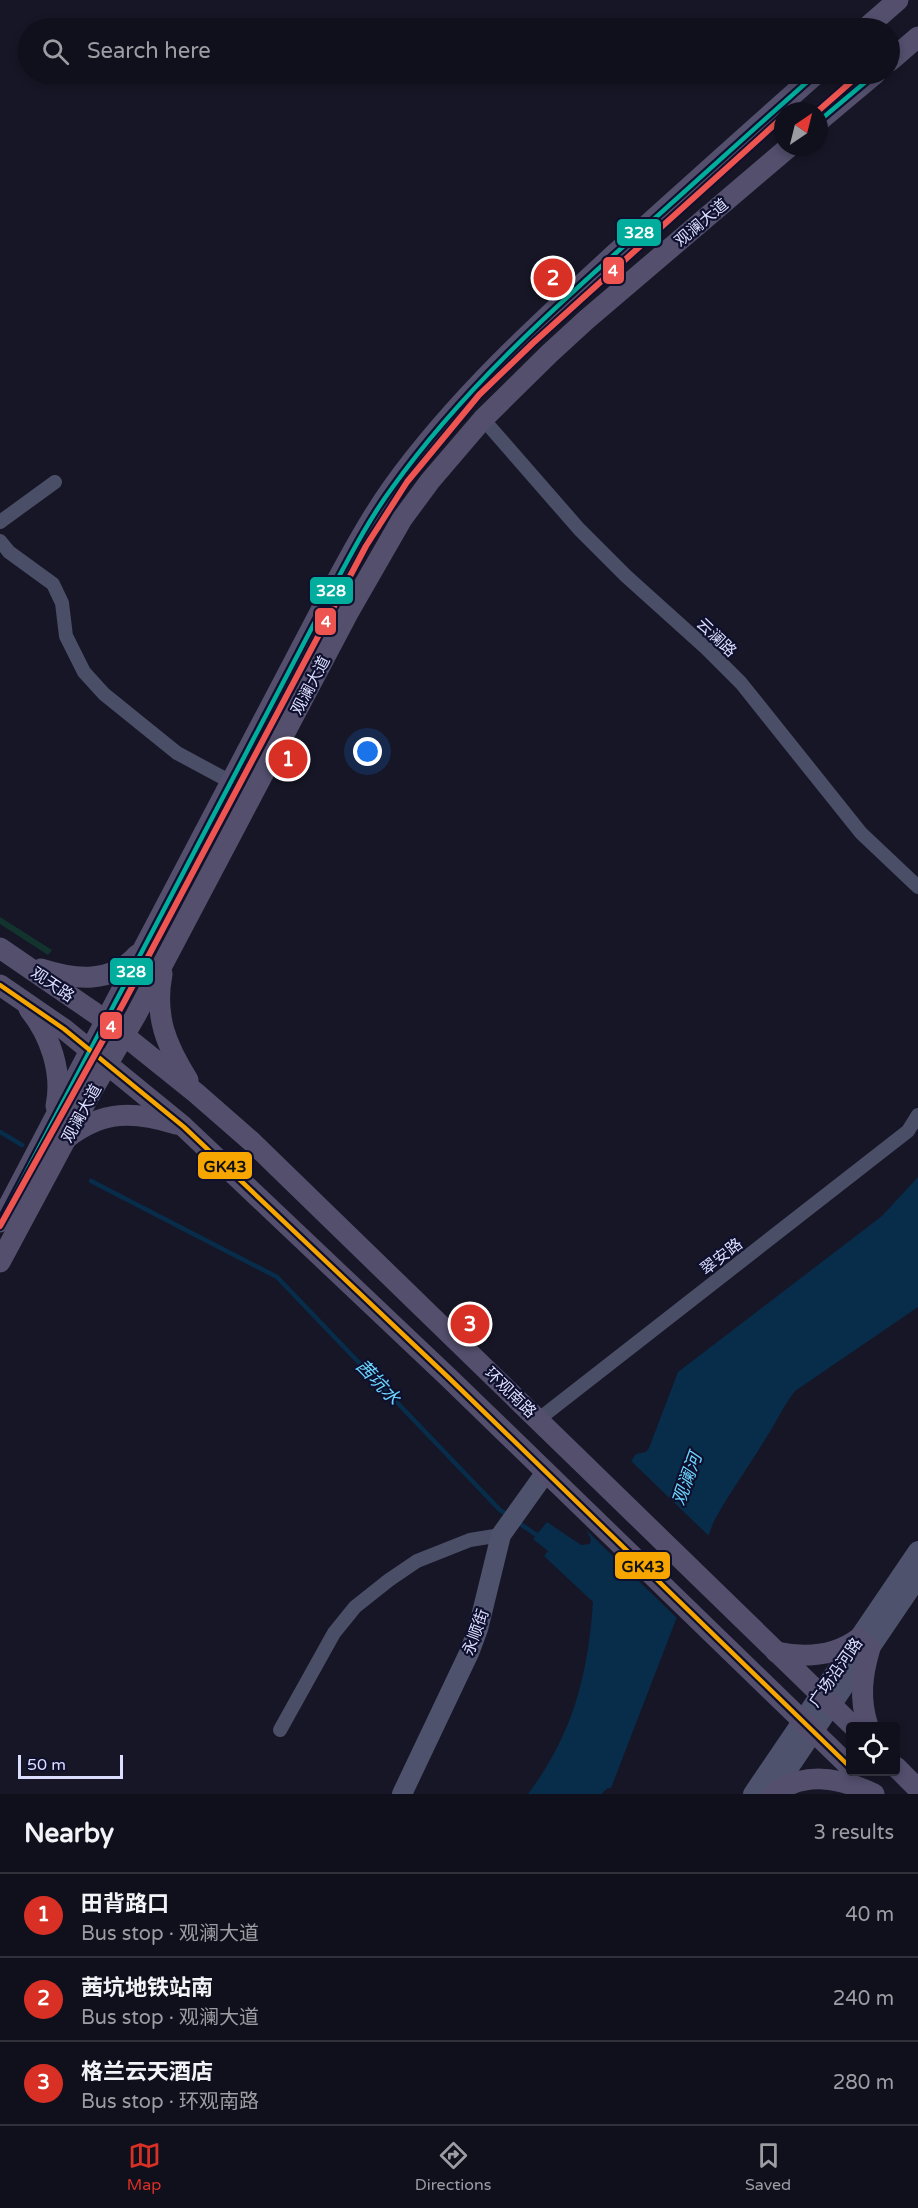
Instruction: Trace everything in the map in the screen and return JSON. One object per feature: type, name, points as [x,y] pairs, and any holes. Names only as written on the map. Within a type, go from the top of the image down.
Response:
[{"type":"main road","points":[[877,18],[898,0]]},
{"type":"main road","points":[[900,53],[918,37]]},
{"type":"main road","name":"观澜大道","points":[[0,1222],[360,538],[392,488],[476,386],[522,338],[805,84]]},
{"type":"main road","points":[[828,114],[863,84]]},
{"type":"main road","name":"观澜大道","points":[[0,1262],[164,963],[348,613],[402,519],[430,481],[483,419],[586,320],[778,156]]},
{"type":"main road","points":[[6,952],[50,972],[97,978],[110,975],[121,968],[146,946]]},
{"type":"main road","name":"观天路","points":[[6,952],[105,1020]]},
{"type":"main road","points":[[164,963],[159,994],[165,1039],[196,1093]]},
{"type":"main road","points":[[8,990],[35,1017],[46,1036],[54,1060],[58,1085],[53,1120]]},
{"type":"main road","name":"观天路","points":[[8,990],[90,1049]]},
{"type":"main road","name":"环观南路","points":[[105,1020],[196,1093],[260,1149],[849,1722]]},
{"type":"main road","name":"环观南路","points":[[90,1049],[184,1127],[546,1472],[846,1763]]},
{"type":"main road","points":[[65,1141],[80,1128],[107,1116],[137,1115],[184,1127]]},
{"type":"main road","points":[[711,1633],[734,1611]]},
{"type":"main road","points":[[776,1652],[796,1656],[819,1655],[864,1643],[862,1698],[867,1722]]},
{"type":"main road","points":[[900,1771],[918,1789]]},
{"type":"main road","points":[[859,1776],[876,1794]]},
{"type":"main road","points":[[773,1794],[785,1786],[811,1778],[838,1780],[876,1794]]},
{"type":"street","name":"云澜路","points":[[483,419],[579,529],[741,683],[861,833],[918,887]]},
{"type":"street","points":[[0,522],[55,482]]},
{"type":"street","points":[[0,542],[9,552],[53,584],[62,603],[66,636],[84,672],[104,694],[177,753],[231,782]]},
{"type":"street","name":"翠安路","points":[[539,1419],[908,1131],[918,1115]]},
{"type":"street","name":"永顺街","points":[[402,1794],[469,1653],[509,1524],[546,1472]]},
{"type":"street","points":[[280,1730],[334,1634],[355,1607],[389,1580],[417,1562],[509,1524]]},
{"type":"street","name":"广场沿河路","points":[[753,1794],[826,1699],[864,1643],[918,1551]]},
{"type":"street","name":"广场沿河路","points":[[864,1643],[918,1577]]},
{"type":"street","name":"广场沿河路","points":[[773,1794],[808,1725]]},
{"type":"green space","points":[[0,917],[52,950],[48,955],[0,924]]},
{"type":"water","name":"观澜河","points":[[918,1177],[918,1307],[795,1391],[787,1403],[714,1521],[611,1788],[601,1794],[528,1794],[544,1772],[576,1703],[587,1654],[593,1602],[544,1556],[548,1551],[533,1539],[547,1522],[581,1545],[590,1544],[591,1539],[586,1527],[636,1454],[646,1452],[649,1448],[678,1372],[882,1216]]},
{"type":"pier","points":[[629,1459],[711,1538],[679,1620],[583,1527]]},
{"type":"waterway","name":"茜坑水","points":[[0,1132],[22,1145]]},
{"type":"waterway","name":"茜坑水","points":[[91,1181],[277,1277],[500,1510],[509,1516]]},
{"type":"waterway","name":"茜坑水","points":[[516,1521],[541,1538]]},
{"type":"transit line","name":"328","points":[[0,1222],[328,597],[366,528],[392,488],[446,420],[537,325],[805,84]]},
{"type":"transit line","name":"4","points":[[828,102],[849,84]]},
{"type":"transit line","name":"328","points":[[828,113],[863,84]]},
{"type":"transit line","name":"4","points":[[0,1226],[123,1004],[366,546],[407,482],[479,395],[533,343],[774,125]]},
{"type":"transit line","name":"GK43","points":[[0,985],[64,1029],[184,1127],[449,1378],[846,1763]]},
{"type":"place","name":"茜坑地铁站南","points":[[553,278]]},
{"type":"place","name":"田背路口","points":[[288,759]]},
{"type":"place","name":"格兰云天酒店","points":[[470,1324]]}]
